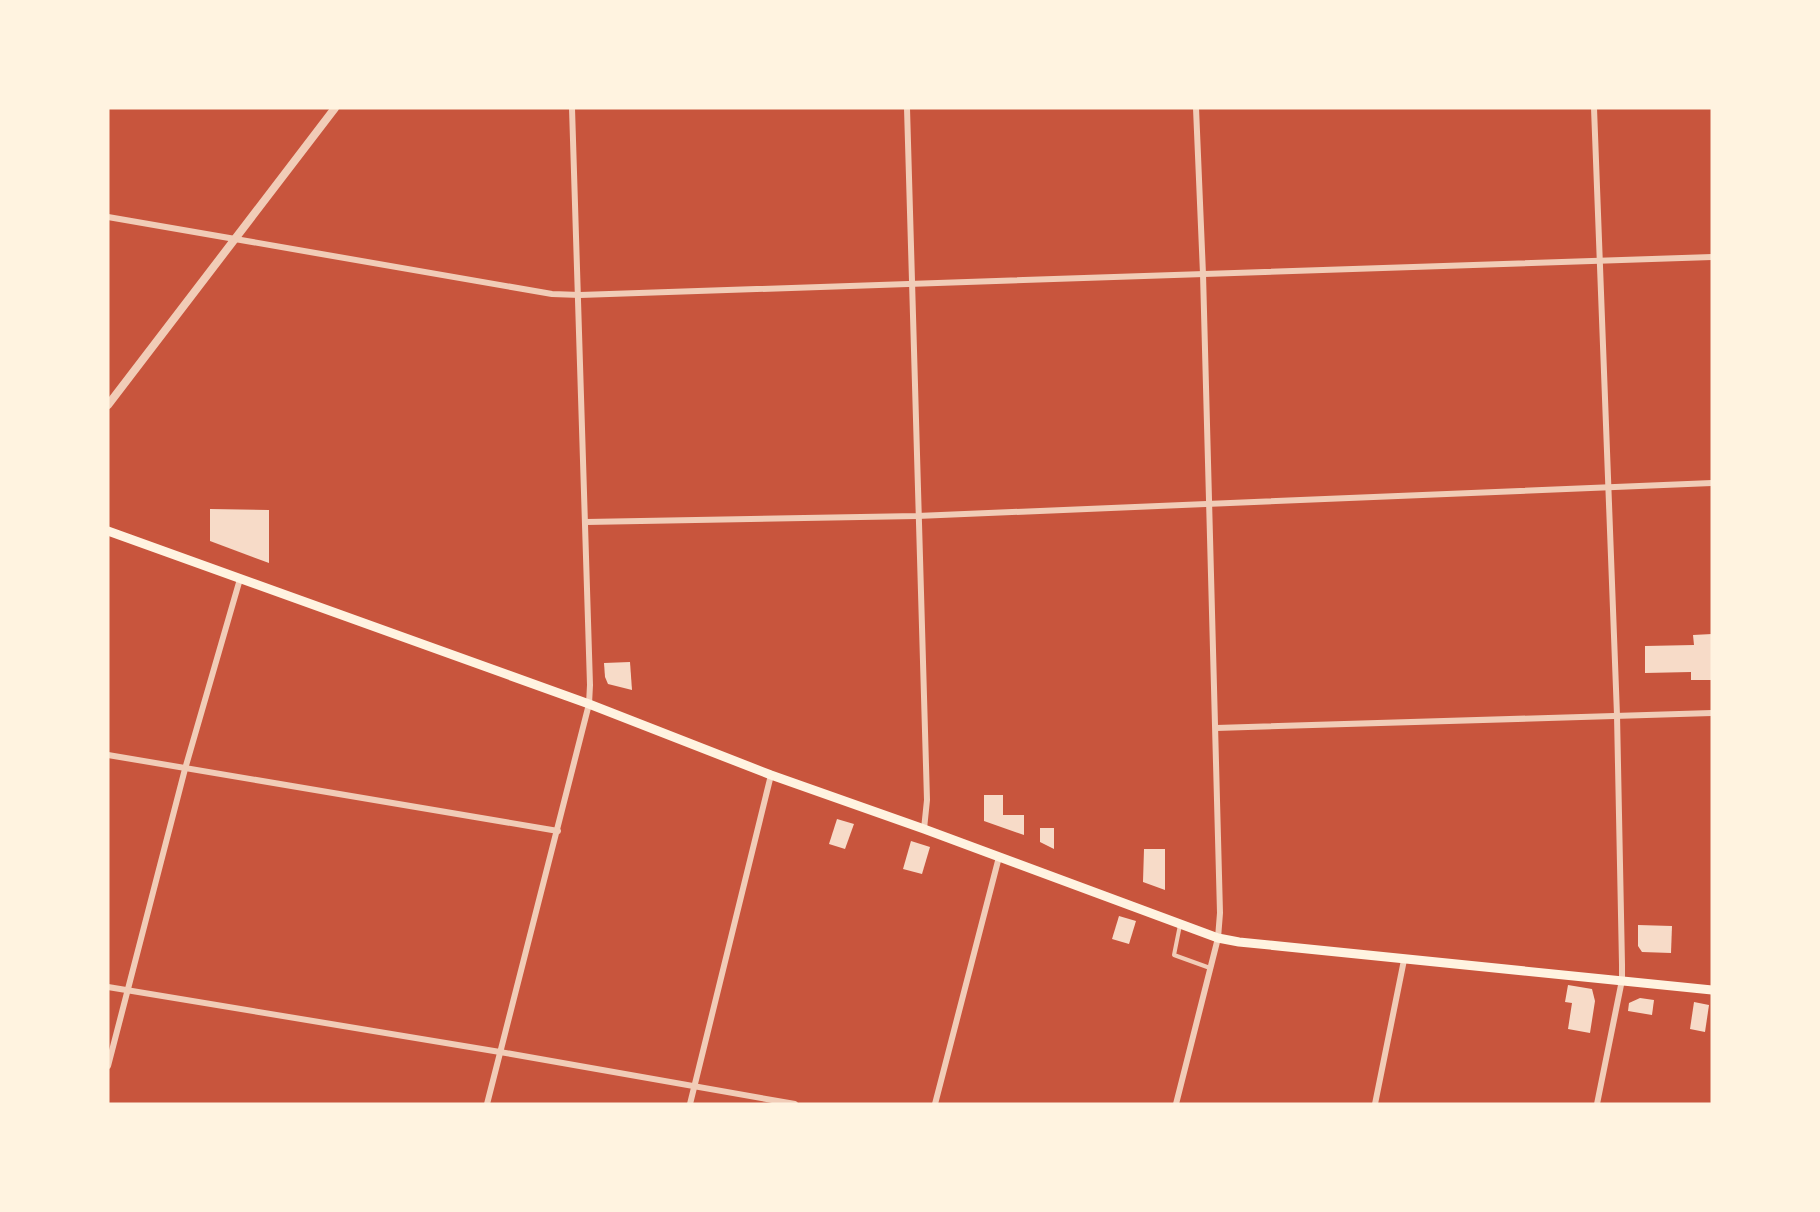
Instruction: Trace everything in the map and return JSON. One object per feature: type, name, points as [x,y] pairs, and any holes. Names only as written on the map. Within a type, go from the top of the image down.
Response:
[{"type":"main road","points":[[108,531],[589,704],[771,774],[1218,938],[1404,960],[1712,990]]},
{"type":"street","points":[[108,405],[335,108]]},
{"type":"street","points":[[487,1104],[589,704],[580,295],[572,108]]},
{"type":"street","points":[[906,108],[927,801],[924,829]]},
{"type":"street","points":[[1176,1104],[1218,938],[1220,913],[1203,274],[1196,108]]},
{"type":"street","points":[[1594,108],[1617,715],[1622,980],[1597,1104]]},
{"type":"street","points":[[108,217],[552,294],[580,295],[1712,256]]},
{"type":"street","points":[[586,522],[917,516],[1712,483]]},
{"type":"street","points":[[108,1066],[185,769],[240,579]]},
{"type":"street","points":[[1216,728],[1712,713]]},
{"type":"street","points":[[108,756],[558,831]]},
{"type":"street","points":[[690,1104],[771,774]]},
{"type":"street","points":[[935,1104],[999,857]]},
{"type":"street","points":[[1375,1104],[1404,960]]},
{"type":"street","points":[[108,987],[795,1104]]},
{"type":"lane","points":[[1180,924],[1174,956],[1210,968]]},
{"type":"building","points":[[210,509],[269,510],[269,563],[210,541]]},
{"type":"building","points":[[1712,634],[1712,680],[1691,680],[1691,672],[1645,673],[1645,646],[1694,645],[1693,635]]},
{"type":"building","points":[[630,662],[632,690],[608,684],[604,663]]},
{"type":"building","points":[[984,795],[1003,795],[1003,815],[1024,815],[1024,835],[984,821]]},
{"type":"building","points":[[837,819],[854,824],[845,849],[829,844]]},
{"type":"building","points":[[1040,828],[1054,828],[1054,849],[1040,842]]},
{"type":"building","points":[[911,841],[930,847],[922,874],[903,869]]},
{"type":"building","points":[[1144,849],[1165,849],[1165,890],[1143,882]]},
{"type":"building","points":[[1119,916],[1136,921],[1129,944],[1112,939]]},
{"type":"building","points":[[1638,925],[1672,926],[1671,953],[1642,952],[1638,946]]},
{"type":"building","points":[[1568,985],[1592,989],[1595,1001],[1590,1033],[1568,1029],[1572,1003],[1565,1002]]},
{"type":"building","points":[[1640,998],[1654,1000],[1652,1015],[1628,1011],[1629,1003]]},
{"type":"building","points":[[1694,1002],[1709,1005],[1705,1032],[1690,1029]]}]
